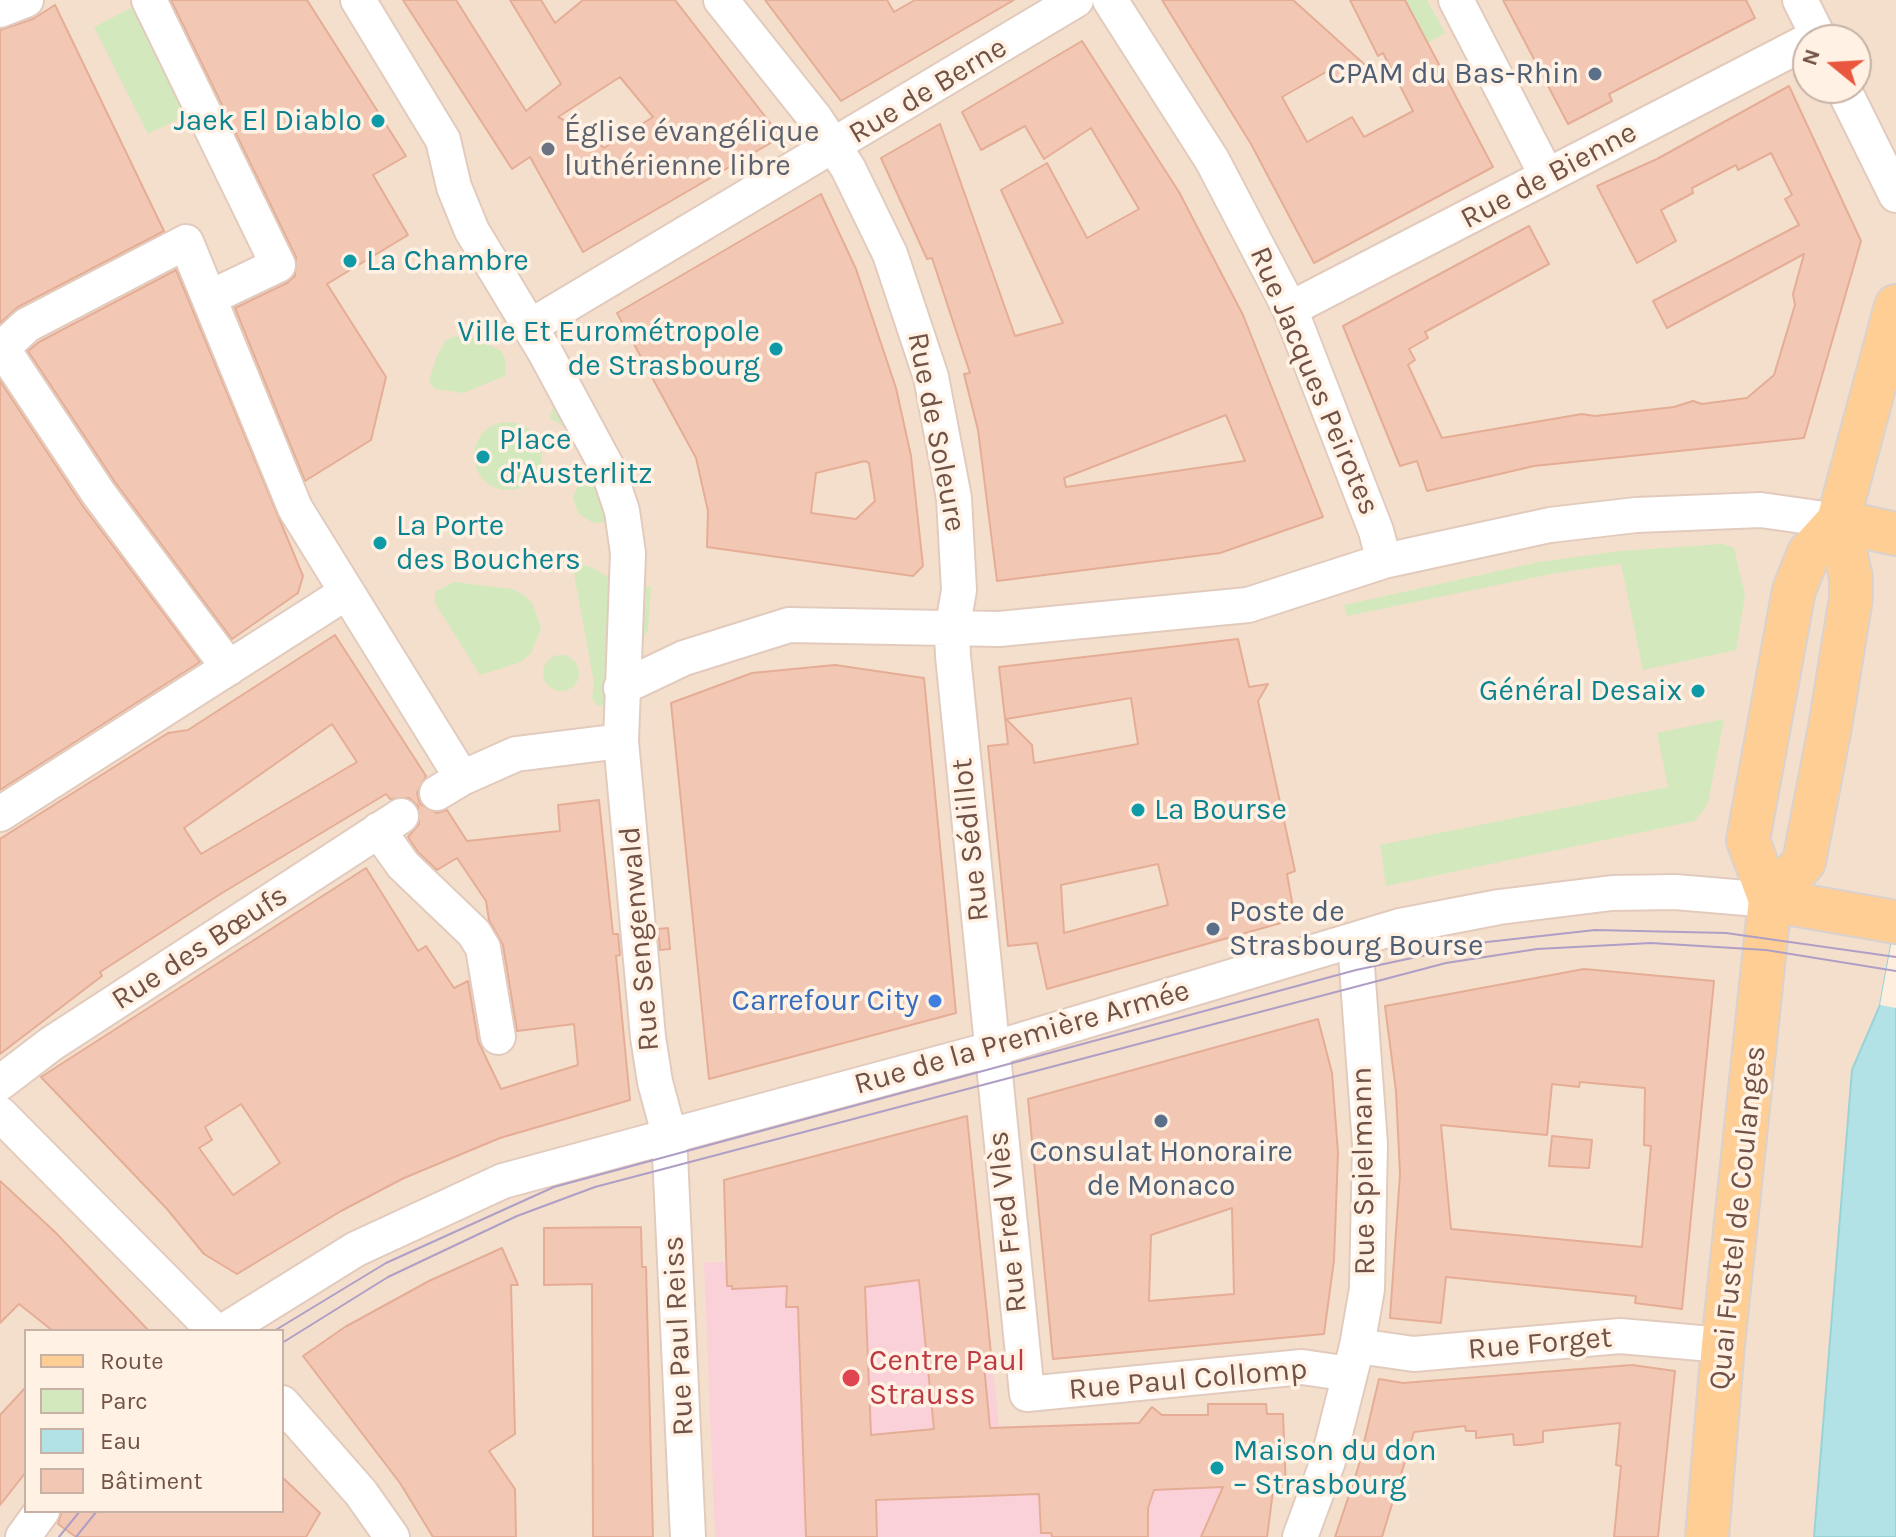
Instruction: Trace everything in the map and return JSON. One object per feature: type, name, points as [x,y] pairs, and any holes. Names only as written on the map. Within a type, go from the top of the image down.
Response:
[{"type":"main road","points":[[1838,521],[1851,578],[1851,598],[1830,727],[1804,862],[1770,900],[1748,840],[1794,590],[1809,553],[1838,521],[1896,306]]},
{"type":"main road","points":[[1838,521],[1894,534]]},
{"type":"main road","name":"Rue de la Première Armée","points":[[1770,900],[1877,918]]},
{"type":"main road","name":"Quai Fustel de Coulanges","points":[[1707,1537],[1723,1345],[1770,900]]},
{"type":"street","points":[[0,10],[26,0]]},
{"type":"street","points":[[149,0],[278,265],[211,297]]},
{"type":"street","points":[[229,668],[99,494],[1,349],[27,325],[186,242],[295,508],[347,592],[449,785],[516,754],[621,741],[628,553],[618,495],[608,469],[531,326],[472,231],[454,187],[443,140],[358,0]]},
{"type":"street","name":"Rue de Soleure","points":[[721,0],[836,146],[890,254],[931,377],[954,498],[959,546],[958,613],[952,631]]},
{"type":"street","name":"Rue de Berne","points":[[531,326],[1076,0]]},
{"type":"street","name":"Rue Jacques Peirotes","points":[[1110,0],[1212,160],[1290,309],[1376,531],[1384,561]]},
{"type":"street","points":[[1456,0],[1547,176]]},
{"type":"street","points":[[1800,0],[1809,24]]},
{"type":"street","name":"Rue de Bienne","points":[[1290,309],[1325,294],[1792,50]]},
{"type":"street","points":[[1851,104],[1896,195]]},
{"type":"street","points":[[621,688],[684,658],[789,625],[952,631],[1248,605],[1384,561],[1550,525],[1636,515],[1761,510],[1838,521]]},
{"type":"street","points":[[0,814],[347,592]]},
{"type":"street","name":"Rue Sédillot","points":[[952,631],[992,1049]]},
{"type":"street","name":"Rue Sengenwald","points":[[621,741],[648,1037],[655,1082],[669,1134]]},
{"type":"street","name":"Rue des Bœufs","points":[[0,1083],[51,1044],[390,823],[403,865],[474,933],[483,948],[498,1037]]},
{"type":"street","name":"Rue de la Première Armée","points":[[227,1329],[356,1249],[503,1181],[992,1049],[1355,940],[1441,917],[1612,893],[1675,892],[1770,900]]},
{"type":"street","name":"Rue Spielmann","points":[[1300,1537],[1328,1461],[1367,1289],[1370,1144],[1355,940]]},
{"type":"street","name":"Rue Fred Vlès","points":[[992,1049],[1027,1394]]},
{"type":"street","points":[[0,1114],[213,1329]]},
{"type":"street","name":"Rue Paul Reiss","points":[[669,1134],[688,1537]]},
{"type":"street","name":"Rue Forget","points":[[1353,1360],[1620,1336],[1723,1345]]},
{"type":"street","name":"Rue Paul Collomp","points":[[1027,1394],[1353,1360]]},
{"type":"street","points":[[284,1405],[361,1493],[392,1537]]},
{"type":"street","points":[[23,1537],[41,1513]]},
{"type":"shaded area","points":[[0,0],[1896,0],[1896,918],[1880,1005],[1852,1070],[1814,1537],[0,1537]]},
{"type":"shaded area","name":"Centre Paul Strauss","points":[[980,1241],[999,1427],[1208,1419],[1208,1404],[1266,1404],[1267,1414],[1283,1414],[1286,1490],[1271,1492],[1266,1537],[715,1537],[704,1263]]},
{"type":"green space","points":[[1405,0],[1427,0],[1445,33],[1428,43]]},
{"type":"green space","points":[[139,4],[193,112],[148,134],[94,27]]},
{"type":"green space","points":[[455,336],[477,339],[501,351],[506,361],[505,376],[463,393],[435,389],[429,382],[436,358],[445,341]]},
{"type":"green space","points":[[558,388],[611,522],[593,523],[578,513],[573,498],[578,485],[587,478],[585,465],[566,428],[550,418],[554,403],[545,390]]},
{"type":"green space","points":[[508,422],[532,432],[542,456],[532,480],[508,490],[484,480],[474,456],[484,432]]},
{"type":"green space","points":[[1723,544],[1734,548],[1745,596],[1736,650],[1643,670],[1621,564],[1556,573],[1347,616],[1344,605],[1539,562],[1620,551]]},
{"type":"green space","points":[[572,563],[592,567],[616,582],[620,702],[598,706],[592,699],[594,683]]},
{"type":"green space","points":[[454,582],[512,589],[524,595],[533,604],[541,629],[531,653],[521,662],[480,675],[435,603],[435,592]]},
{"type":"green space","points":[[639,585],[651,587],[648,631],[639,641]]},
{"type":"green space","points":[[561,655],[573,661],[579,673],[573,685],[561,691],[549,685],[543,673],[549,661]]},
{"type":"green space","points":[[1724,719],[1708,803],[1695,821],[1386,886],[1380,845],[1668,787],[1657,733]]},
{"type":"water","points":[[1896,918],[1896,1537],[1814,1537],[1852,1070],[1880,1005]]},
{"type":"pier","points":[[1896,918],[1896,1008],[1880,1005]]},
{"type":"building","points":[[171,0],[307,0],[406,156],[373,175],[408,235],[327,284],[386,377],[371,440],[305,481],[235,308],[287,283],[295,276],[296,257]]},
{"type":"building","points":[[403,0],[456,0],[526,111],[561,84],[510,0],[541,0],[555,23],[583,0],[675,0],[781,137],[583,252],[530,157],[512,169]],"holes":[[[620,77],[653,117],[604,148],[589,134],[558,117]]]},
{"type":"building","points":[[765,0],[887,0],[894,12],[915,0],[1014,0],[841,101]]},
{"type":"building","points":[[1162,0],[1293,0],[1364,64],[1331,82],[1326,72],[1282,97],[1307,142],[1352,117],[1364,137],[1413,111],[1383,53],[1378,56],[1350,0],[1405,0],[1493,167],[1314,263],[1251,144]]},
{"type":"building","name":"CPAM du Bas-Rhin","points":[[1503,0],[1746,0],[1755,18],[1609,94],[1612,101],[1568,124]]},
{"type":"building","points":[[55,5],[164,231],[18,307],[0,323],[0,30],[33,19]]},
{"type":"building","points":[[1082,41],[1179,192],[1243,315],[1323,517],[1220,553],[997,581],[978,430],[964,374],[970,373],[932,258],[927,259],[881,158],[940,124],[1015,336],[1063,323],[1001,190],[1047,163],[1087,238],[1139,209],[1091,128],[1044,159],[1025,126],[981,150],[962,112]],"holes":[[[1226,415],[1245,461],[1066,487],[1064,478]]]},
{"type":"building","points":[[1789,86],[1792,104],[1797,104],[1861,241],[1804,438],[1534,466],[1427,491],[1417,461],[1400,466],[1343,326],[1529,226],[1549,264],[1425,332],[1428,338],[1409,349],[1415,360],[1408,365],[1442,438],[1582,414],[1595,416],[1674,407],[1693,401],[1702,404],[1747,398],[1774,375],[1795,305],[1793,294],[1804,254],[1667,328],[1653,301],[1799,225],[1785,199],[1792,195],[1771,153],[1738,170],[1736,165],[1692,188],[1693,193],[1661,210],[1676,241],[1637,263],[1597,186],[1657,159]]},
{"type":"building","points":[[821,194],[856,269],[896,388],[911,456],[923,566],[913,576],[707,547],[708,511],[696,458],[617,313]],"holes":[[[865,461],[869,463],[875,501],[856,519],[811,513],[816,473]]]},
{"type":"building","points":[[176,270],[303,576],[298,593],[232,639],[115,482],[28,351],[39,342]]},
{"type":"building","points":[[0,381],[82,505],[200,662],[0,790]]},
{"type":"building","points":[[335,635],[426,776],[417,793],[420,804],[437,813],[447,810],[467,841],[560,831],[558,805],[599,800],[613,934],[618,934],[620,955],[616,956],[630,1100],[500,1138],[404,1178],[341,1211],[237,1274],[204,1254],[167,1209],[41,1077],[366,868],[418,951],[426,946],[454,988],[468,981],[478,1041],[501,1089],[578,1065],[574,1024],[517,1031],[503,945],[489,920],[486,901],[457,858],[437,870],[418,852],[408,837],[419,824],[418,806],[409,798],[390,799],[386,794],[222,893],[100,972],[102,976],[0,1054],[0,839],[168,733],[188,730]],"holes":[[[332,724],[357,762],[201,854],[184,828]],[[241,1104],[280,1163],[233,1195],[199,1148],[212,1140],[205,1127]]]},
{"type":"building","name":"La Bourse","points":[[1238,639],[1249,687],[1268,684],[1258,701],[1295,871],[1287,874],[1295,919],[1047,989],[1037,943],[1008,946],[988,746],[1008,744],[999,667]],"holes":[[[1131,698],[1138,744],[1034,763],[1032,745],[1006,719]],[[1158,864],[1168,905],[1064,933],[1061,885]]]},
{"type":"building","points":[[835,665],[924,678],[956,1013],[709,1079],[671,703],[752,673]]},
{"type":"building","points":[[668,928],[670,949],[660,950],[658,929]]},
{"type":"building","points":[[1584,969],[1714,981],[1682,1309],[1635,1303],[1636,1296],[1446,1277],[1441,1323],[1390,1318],[1400,1174],[1396,1091],[1385,1006]],"holes":[[[1580,1082],[1645,1088],[1644,1145],[1651,1146],[1642,1247],[1451,1229],[1441,1125],[1547,1135],[1552,1084],[1579,1087]]]},
{"type":"building","points":[[1318,1019],[1332,1073],[1338,1153],[1334,1260],[1324,1334],[1053,1359],[1028,1099]],"holes":[[[1232,1208],[1234,1294],[1149,1301],[1151,1235]]]},
{"type":"building","name":"Centre Paul Strauss","points":[[967,1116],[991,1354],[983,1355],[990,1428],[1139,1423],[1152,1407],[1162,1415],[1208,1415],[1208,1404],[1266,1404],[1267,1414],[1283,1414],[1286,1490],[1273,1491],[1267,1537],[1201,1537],[1223,1487],[1154,1490],[1148,1508],[1148,1537],[1052,1537],[1051,1533],[1041,1533],[1039,1494],[876,1500],[877,1537],[806,1537],[798,1307],[786,1307],[787,1286],[732,1289],[732,1286],[727,1286],[724,1180]],"holes":[[[919,1280],[934,1429],[871,1435],[865,1287]]]},
{"type":"building","points":[[1552,1136],[1592,1140],[1589,1168],[1549,1166]]},
{"type":"building","points":[[0,1181],[55,1232],[147,1329],[50,1329],[19,1304],[0,1323]]},
{"type":"building","points":[[641,1227],[642,1267],[646,1267],[653,1537],[593,1537],[592,1284],[544,1285],[544,1228]]},
{"type":"building","points":[[502,1248],[518,1285],[511,1285],[515,1434],[489,1451],[515,1489],[516,1537],[433,1537],[400,1483],[303,1356],[345,1327],[429,1281]]},
{"type":"building","points":[[1632,1365],[1675,1371],[1658,1537],[1614,1537],[1621,1466],[1616,1465],[1620,1423],[1543,1431],[1543,1442],[1522,1445],[1514,1445],[1513,1434],[1476,1438],[1476,1431],[1466,1431],[1465,1426],[1414,1432],[1382,1537],[1335,1537],[1358,1468],[1379,1379],[1403,1383]]},
{"type":"building","points":[[24,1389],[24,1475],[0,1505],[0,1415]]},
{"type":"building","points":[[284,1479],[320,1513],[306,1537],[76,1537],[58,1524],[61,1513],[284,1513]]},
{"type":"tram line","points":[[277,1329],[386,1263],[554,1187],[1356,970],[1487,942],[1595,930],[1726,933],[1896,957]]},
{"type":"tram line","points":[[284,1342],[388,1277],[517,1216],[595,1187],[1446,963],[1537,949],[1651,943],[1766,950],[1896,971]]},
{"type":"tram line","points":[[59,1537],[78,1513]]},
{"type":"tram line","points":[[76,1537],[95,1513]]},
{"type":"place","name":"CPAM du Bas-Rhin","points":[[1595,74]]},
{"type":"place","name":"Jaek El Diablo","points":[[378,121]]},
{"type":"place","name":"Église évangélique luthérienne libre","points":[[548,149]]},
{"type":"place","name":"La Chambre","points":[[350,261]]},
{"type":"place","name":"Ville Et Eurométropole de Strasbourg","points":[[776,349]]},
{"type":"place","name":"Place d'Austerlitz","points":[[483,457]]},
{"type":"place","name":"La Porte des Bouchers","points":[[380,543]]},
{"type":"place","name":"Général Desaix","points":[[1698,691]]},
{"type":"place","name":"La Bourse","points":[[1138,810]]},
{"type":"place","name":"Poste de Strasbourg Bourse","points":[[1213,929]]},
{"type":"place","name":"Carrefour City","points":[[935,1001]]},
{"type":"place","name":"Consulat Honoraire de Monaco","points":[[1161,1121]]},
{"type":"place","name":"Centre Paul Strauss","points":[[851,1378]]},
{"type":"place","name":"Maison du don – Strasbourg","points":[[1217,1468]]}]
